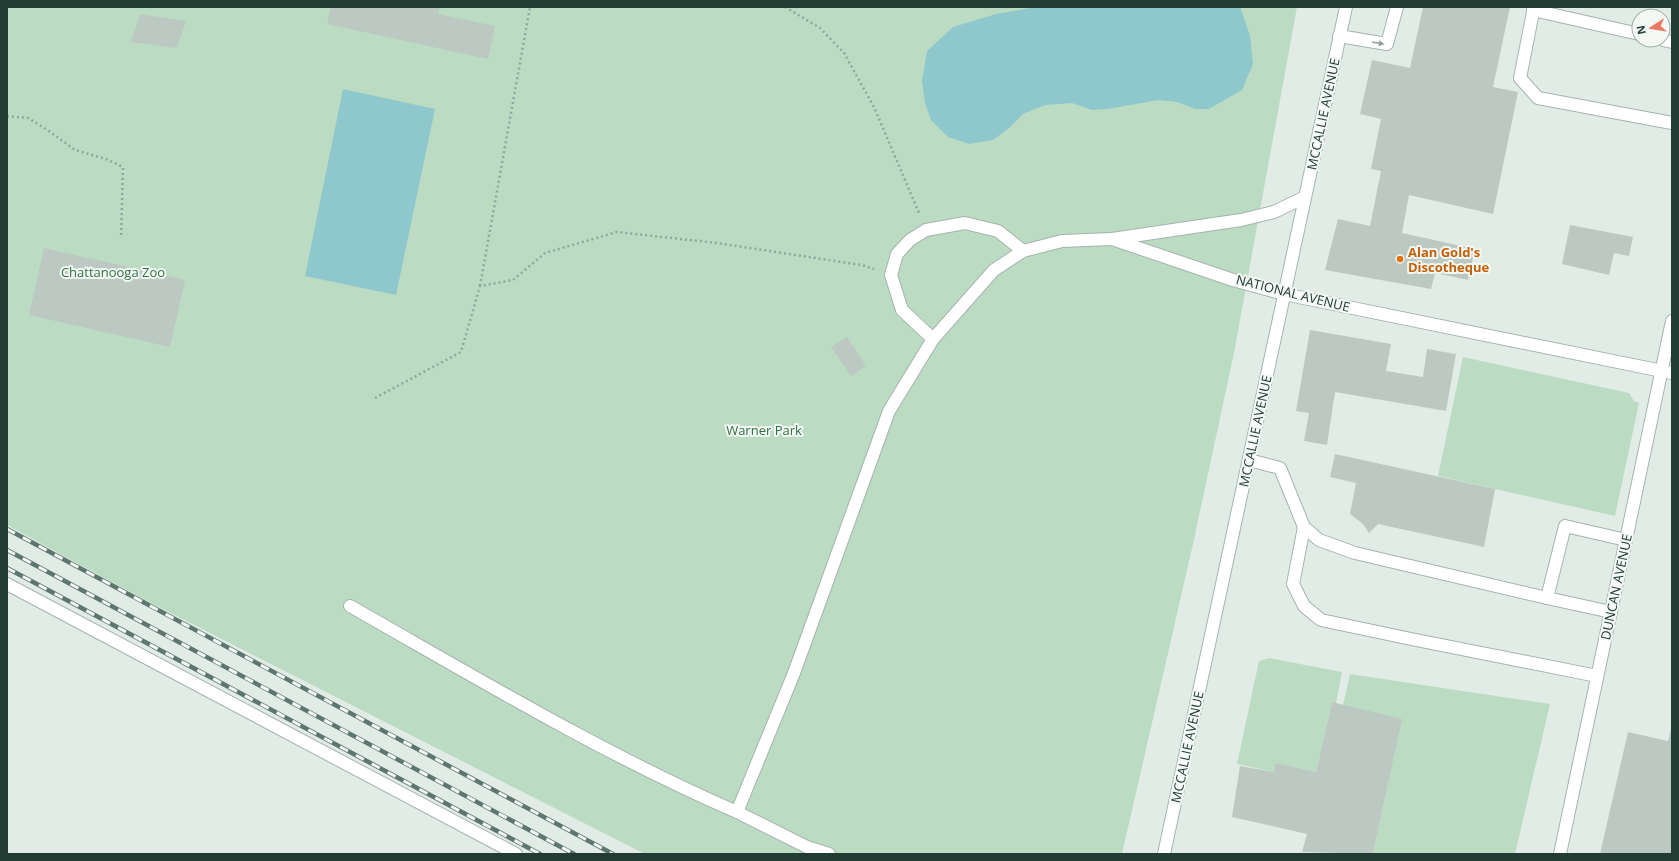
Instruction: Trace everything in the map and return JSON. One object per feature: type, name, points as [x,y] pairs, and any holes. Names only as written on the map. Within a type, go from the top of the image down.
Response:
[{"type":"main road","name":"MCCALLIE AVENUE","points":[[1164,854],[1346,7]]},
{"type":"main road","points":[[1339,36],[1387,44],[1397,7]]},
{"type":"main road","points":[[1631,32],[1534,8],[1520,78],[1538,98],[1672,122]]},
{"type":"main road","points":[[737,812],[794,672],[889,411],[933,339],[994,270],[1023,251],[1062,241],[1112,239],[1241,220],[1274,212],[1305,197]]},
{"type":"main road","points":[[933,339],[902,310],[891,275],[897,254],[910,240],[926,230],[965,223],[998,231],[1023,251]]},
{"type":"main road","name":"NATIONAL AVENUE","points":[[1112,239],[1223,275],[1233,280],[1284,294],[1667,372]]},
{"type":"main road","name":"DUNCAN AVENUE","points":[[1560,854],[1626,540],[1667,372],[1672,321]]},
{"type":"main road","points":[[1249,460],[1280,468],[1304,527],[1319,540],[1355,553],[1611,612]]},
{"type":"main road","points":[[1547,598],[1565,526],[1626,540]]},
{"type":"main road","points":[[1304,527],[1293,584],[1304,606],[1321,620],[1597,676]]},
{"type":"main road","points":[[7,584],[516,854]]},
{"type":"main road","points":[[350,606],[581,737],[808,847],[829,854]]},
{"type":"path","points":[[375,398],[461,352],[480,286],[530,7]]},
{"type":"path","points":[[785,7],[820,28],[844,53],[874,107],[926,230]]},
{"type":"path","points":[[7,116],[28,118],[50,131],[75,150],[106,159],[123,167],[121,238]]},
{"type":"path","points":[[480,286],[513,280],[545,253],[617,232],[717,243],[862,265],[891,275]]},
{"type":"green space","name":"Warner Park","points":[[7,7],[1297,7],[1234,353],[1193,544],[1122,854],[645,854],[143,599],[7,525]]},
{"type":"green space","points":[[1463,357],[1629,393],[1634,401],[1639,403],[1615,516],[1438,476]]},
{"type":"green space","points":[[1269,658],[1342,672],[1336,703],[1332,702],[1316,772],[1275,764],[1274,772],[1237,764],[1259,661]]},
{"type":"green space","points":[[1350,674],[1550,704],[1515,854],[1373,854],[1388,785],[1343,705]]},
{"type":"water","points":[[1036,7],[1240,7],[1250,36],[1253,64],[1242,90],[1209,109],[1195,109],[1177,102],[1158,100],[1108,109],[1092,110],[1072,103],[1045,105],[1023,114],[1009,128],[993,140],[969,144],[948,137],[931,120],[925,103],[922,81],[927,51],[953,27],[996,14]]},
{"type":"water","points":[[343,89],[435,109],[396,295],[305,276]]},
{"type":"building","points":[[331,7],[440,7],[438,14],[495,26],[488,59],[327,24]]},
{"type":"building","points":[[1423,7],[1510,7],[1493,87],[1518,92],[1493,214],[1409,195],[1402,233],[1475,249],[1468,280],[1435,273],[1431,289],[1325,270],[1338,219],[1370,226],[1381,171],[1371,169],[1381,119],[1360,114],[1372,60],[1410,68]]},
{"type":"building","points":[[140,14],[186,21],[177,48],[131,42]]},
{"type":"building","points":[[1570,225],[1633,237],[1629,256],[1614,253],[1609,275],[1562,264]]},
{"type":"building","points":[[44,248],[185,280],[170,347],[29,315]]},
{"type":"building","points":[[1310,330],[1391,344],[1386,371],[1423,377],[1427,349],[1456,354],[1446,411],[1335,392],[1327,445],[1304,441],[1309,413],[1296,411]]},
{"type":"building","points":[[847,337],[866,366],[851,376],[831,347]]},
{"type":"building","points":[[1335,454],[1495,489],[1484,547],[1378,524],[1369,533],[1363,524],[1350,514],[1356,483],[1330,477]]},
{"type":"building","points":[[1332,702],[1402,719],[1373,854],[1302,852],[1307,834],[1232,817],[1240,766],[1274,772],[1275,763],[1316,772]]},
{"type":"building","points":[[1672,725],[1672,854],[1600,854],[1628,732],[1668,741]]},
{"type":"railway","points":[[7,529],[613,854]]},
{"type":"railway","points":[[7,550],[574,854]]},
{"type":"railway","points":[[7,568],[540,854]]},
{"type":"place","name":"Alan Gold's Discotheque","points":[[1400,259]]},
{"type":"park label","name":"Chattanooga Zoo","points":[[113,272]]}]
